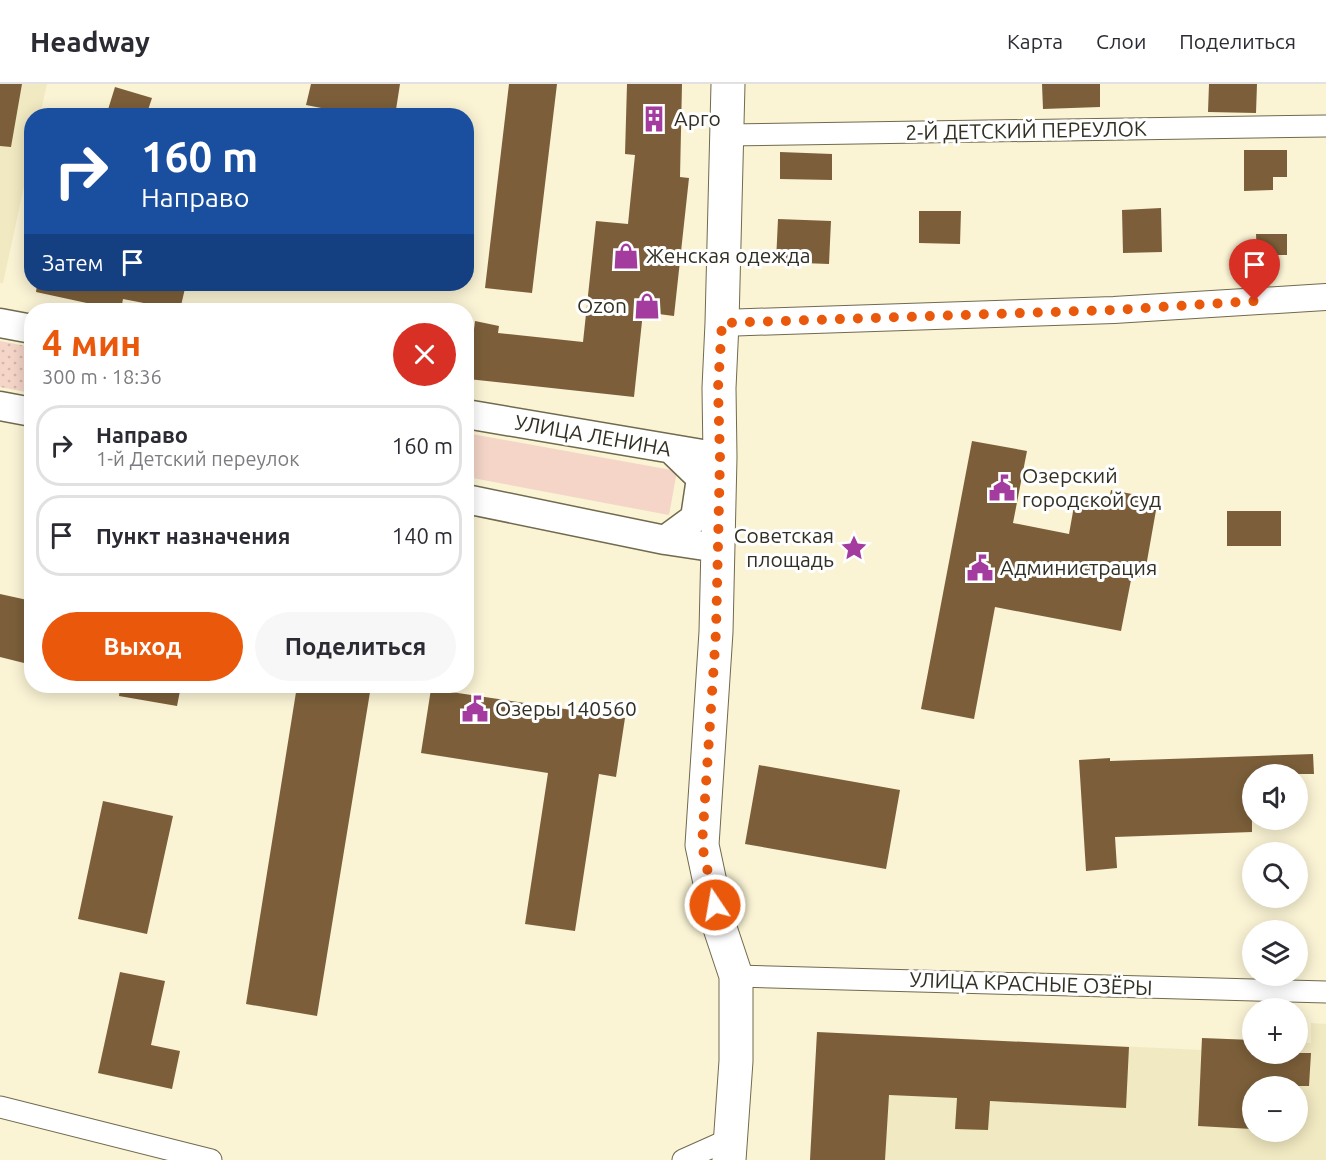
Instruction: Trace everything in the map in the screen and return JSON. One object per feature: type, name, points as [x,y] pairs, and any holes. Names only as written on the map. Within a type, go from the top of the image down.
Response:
[{"type":"main road","points":[[728,84],[722,323],[718,388],[720,458],[716,632],[702,845],[719,926],[736,976],[736,1061],[729,1149]]},
{"type":"main road","points":[[0,323],[24,328]]},
{"type":"main road","points":[[0,406],[24,410]]},
{"type":"main road","name":"УЛИЦА ЛЕНИНА","points":[[474,415],[720,458]]},
{"type":"main road","points":[[665,540],[695,518],[701,478],[672,450]]},
{"type":"main road","points":[[474,501],[665,540],[718,548]]},
{"type":"street","name":"2-Й ДЕТСКИЙ ПЕРЕУЛОК","points":[[726,135],[1326,126]]},
{"type":"street","points":[[722,323],[1114,310],[1326,297]]},
{"type":"street","name":"УЛИЦА КРАСНЫЕ ОЗЁРЫ","points":[[736,976],[1326,992]]},
{"type":"street","points":[[0,1107],[211,1160]]},
{"type":"street","points":[[683,1160],[729,1149]]},
{"type":"shaded area","points":[[0,84],[47,84],[42,108],[24,108],[24,186],[3,283],[0,283]]},
{"type":"shaded area","points":[[0,341],[24,346],[24,392],[0,387]]},
{"type":"shaded area","points":[[474,434],[677,471],[669,515],[474,478]]},
{"type":"shaded area","points":[[1311,1023],[1326,1024],[1326,1160],[810,1160],[817,1032],[1201,1050],[1202,1038],[1242,1040],[1242,1064],[1308,1064],[1308,1043],[1311,1043]]},
{"type":"building","points":[[0,84],[22,84],[11,147],[0,146]]},
{"type":"building","points":[[311,84],[400,84],[396,108],[321,108],[306,105]]},
{"type":"building","points":[[509,84],[557,84],[532,293],[485,288]]},
{"type":"building","points":[[627,84],[682,84],[680,177],[689,178],[674,316],[643,312],[634,397],[474,380],[475,321],[499,326],[498,333],[583,342],[596,221],[628,224],[635,155],[625,154]]},
{"type":"building","points":[[1042,84],[1100,84],[1100,107],[1043,109]]},
{"type":"building","points":[[1209,84],[1257,84],[1256,113],[1208,112]]},
{"type":"building","points":[[115,87],[152,98],[149,108],[108,108]]},
{"type":"building","points":[[1244,150],[1287,150],[1287,177],[1273,177],[1273,190],[1244,191]]},
{"type":"building","points":[[780,152],[832,154],[832,180],[780,179]]},
{"type":"building","points":[[1161,208],[1162,252],[1123,253],[1122,210]]},
{"type":"building","points":[[919,211],[961,211],[960,244],[919,243]]},
{"type":"building","points":[[778,219],[831,221],[829,264],[776,262]]},
{"type":"building","points":[[1256,234],[1287,234],[1287,255],[1257,255]]},
{"type":"building","points":[[184,291],[182,303],[144,303],[123,299],[122,303],[87,303],[36,292]]},
{"type":"building","points":[[972,441],[1027,451],[1013,523],[1069,534],[1076,495],[1109,501],[1111,490],[1158,499],[1144,578],[1132,575],[1121,631],[995,607],[974,719],[921,709]]},
{"type":"building","points":[[1227,511],[1281,511],[1281,546],[1227,546]]},
{"type":"building","points":[[0,594],[24,599],[24,663],[0,657]]},
{"type":"building","points":[[119,693],[180,693],[177,706],[119,696]]},
{"type":"building","points":[[296,693],[370,693],[317,1016],[246,1004]]},
{"type":"building","points":[[430,693],[458,693],[625,718],[616,777],[599,774],[575,931],[525,924],[548,773],[421,753]]},
{"type":"building","points":[[1313,754],[1314,774],[1308,774],[1308,764],[1242,764],[1242,830],[1252,830],[1252,832],[1115,837],[1117,868],[1086,871],[1079,760],[1110,758],[1110,761]]},
{"type":"building","points":[[759,765],[900,790],[886,869],[745,844]]},
{"type":"building","points":[[103,801],[173,816],[147,934],[78,919]]},
{"type":"building","points":[[120,972],[165,981],[151,1045],[180,1051],[172,1089],[98,1073]]},
{"type":"building","points":[[817,1032],[1129,1047],[1126,1108],[990,1101],[988,1130],[955,1129],[957,1098],[889,1095],[885,1160],[810,1160]]},
{"type":"building","points":[[1202,1038],[1242,1040],[1242,1064],[1308,1064],[1308,1053],[1311,1053],[1309,1086],[1308,1076],[1242,1076],[1242,1128],[1198,1126]]},
{"type":"place","name":"Арго","points":[[654,119]]},
{"type":"place","name":"Женская одежда","points":[[626,256]]},
{"type":"place","name":"Ozon","points":[[647,306]]},
{"type":"place","name":"Озерский городской суд","points":[[1002,488]]},
{"type":"place","name":"Советская площадь","points":[[854,548]]},
{"type":"place","name":"Администрация","points":[[980,568]]},
{"type":"place","name":"Озеры 140560","points":[[475,709]]},
{"type":"route","points":[[715,905],[702,845],[716,632],[720,458],[718,388],[722,323],[1114,310],[1255,301]]}]
